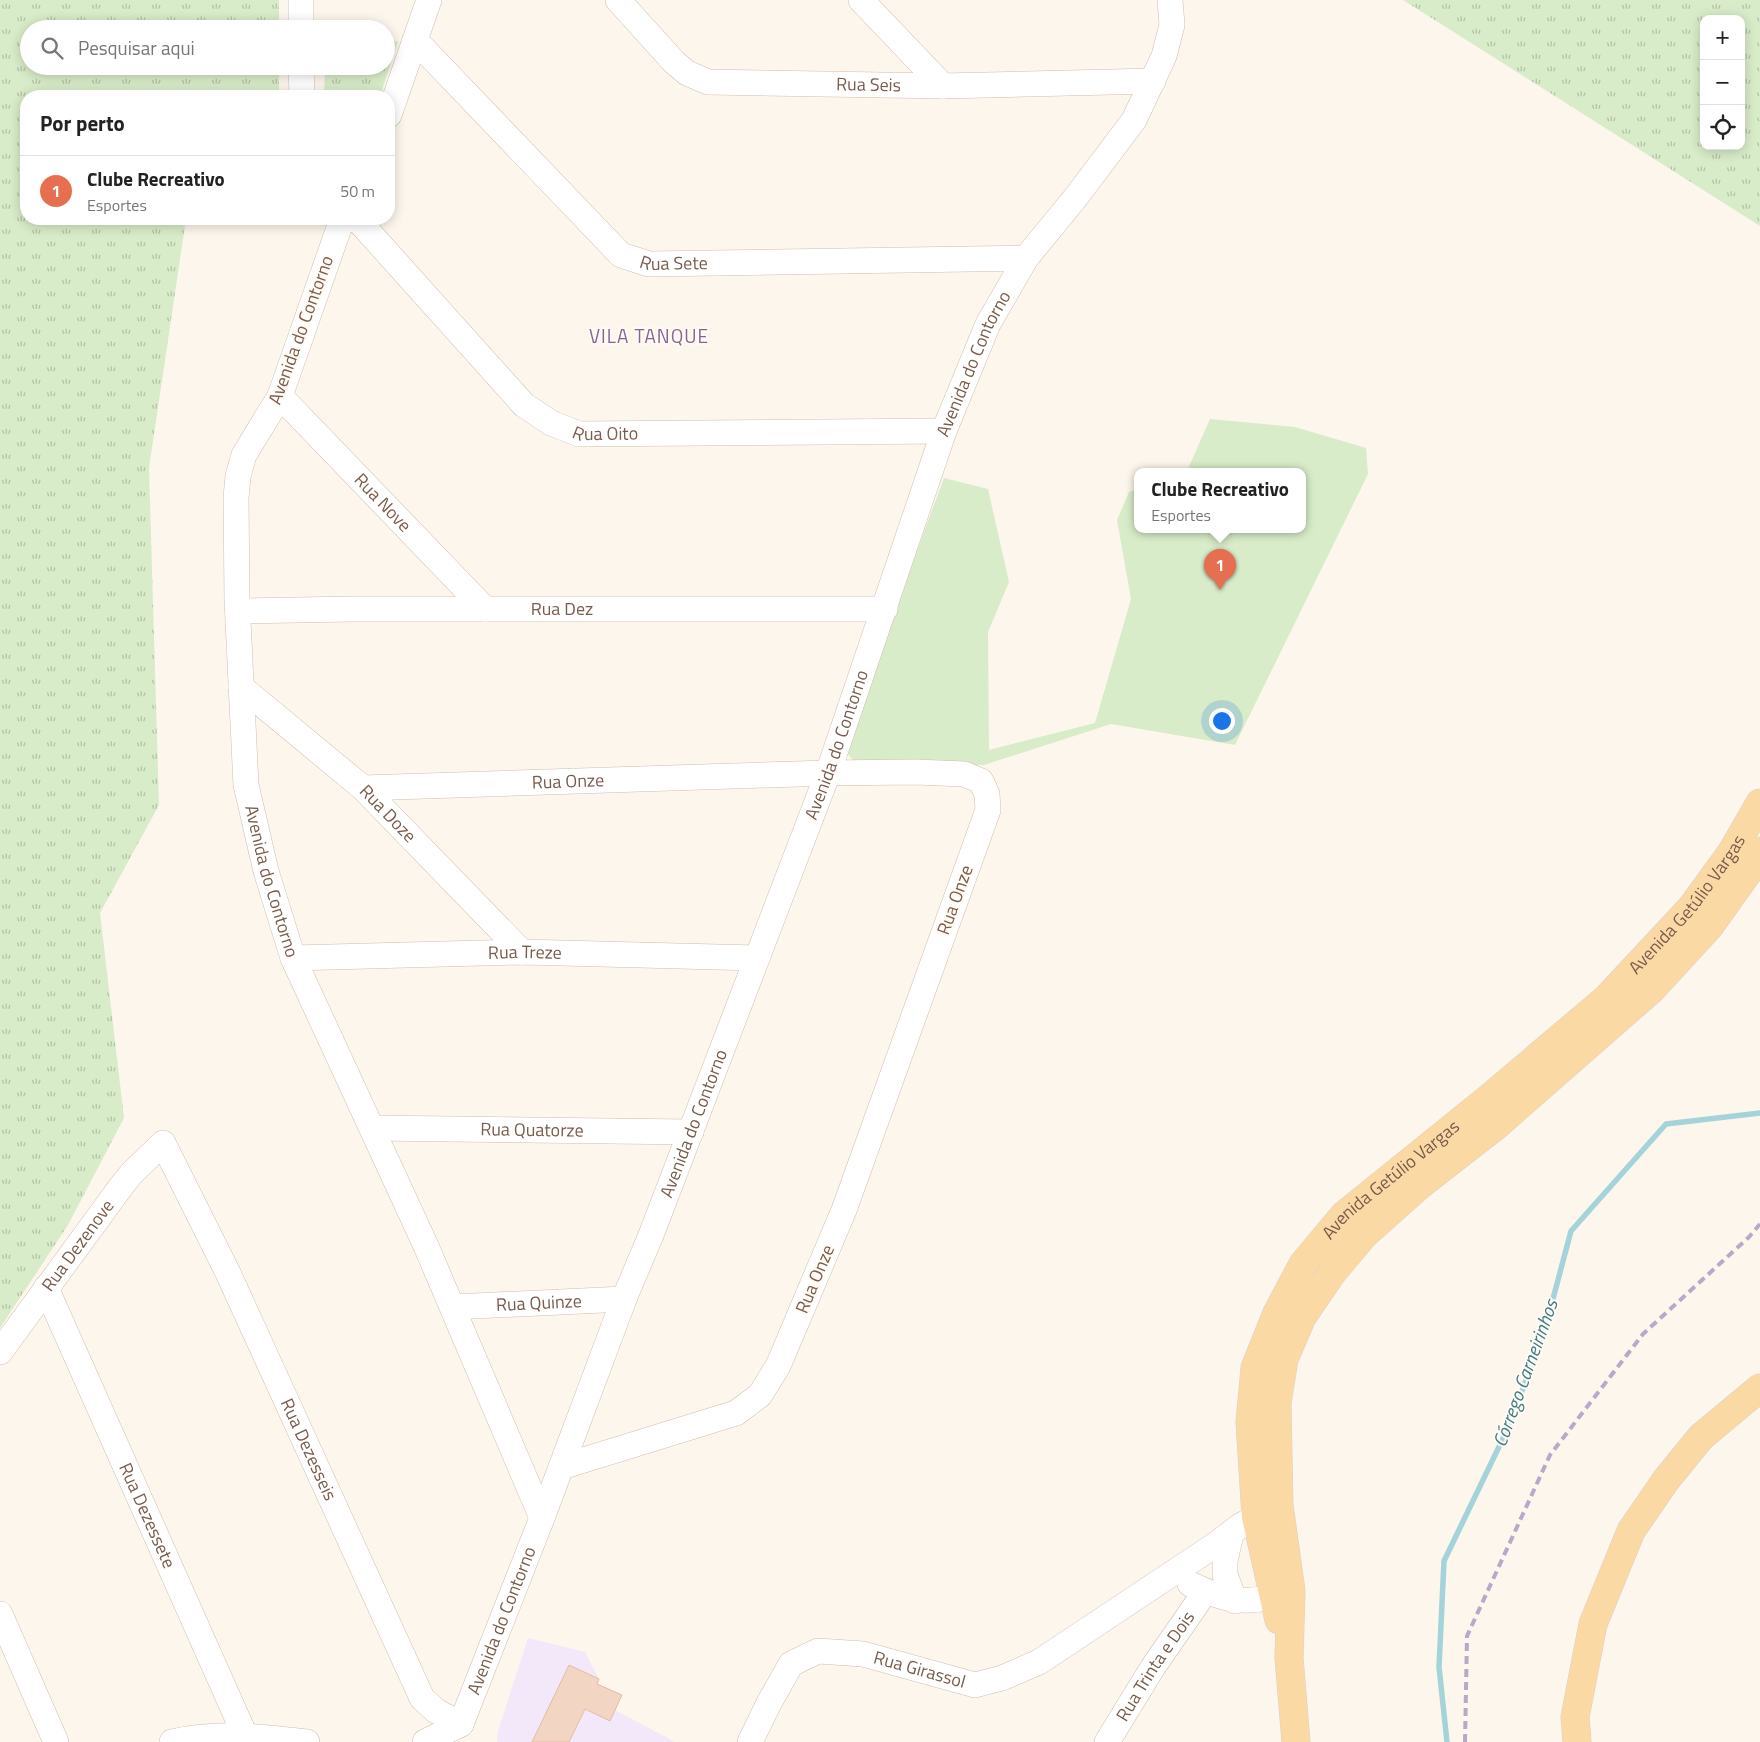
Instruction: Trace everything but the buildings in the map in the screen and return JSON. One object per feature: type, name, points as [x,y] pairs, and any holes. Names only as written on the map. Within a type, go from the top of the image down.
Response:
[{"type":"main road","name":"Avenida Getúlio Vargas","points":[[1296,1742],[1282,1595],[1267,1511],[1277,1403],[1284,1359],[1302,1317],[1332,1273],[1412,1175],[1489,1098],[1607,998],[1690,908],[1731,853],[1760,803]]},
{"type":"main road","name":"Avenida Getúlio Vargas","points":[[1412,1175],[1497,1125],[1652,989],[1709,927],[1754,864],[1760,851]]},
{"type":"main road","points":[[1577,1742],[1575,1717],[1593,1624],[1632,1531],[1666,1480],[1700,1437],[1760,1388]]},
{"type":"street","points":[[300,0],[301,20]]},
{"type":"street","points":[[395,98],[429,0]]},
{"type":"street","name":"Rua Seis","points":[[618,0],[674,62],[687,73],[708,82],[943,86],[1153,82]]},
{"type":"street","points":[[861,0],[943,86]]},
{"type":"street","name":"Avenida do Contorno","points":[[463,1733],[624,1299],[691,1132],[828,773],[944,431],[988,324],[1026,258],[1076,197],[1134,120],[1164,56],[1172,25],[1170,0]]},
{"type":"street","name":"Rua Sete","points":[[415,40],[621,255],[649,264],[1026,258]]},
{"type":"street","points":[[301,75],[302,90]]},
{"type":"street","name":"Avenida do Contorno","points":[[343,225],[316,288],[280,396],[244,455],[238,476],[236,498],[238,611],[246,785],[266,871],[293,958],[373,1128],[453,1307],[542,1518]]},
{"type":"street","name":"Rua Oito","points":[[350,225],[524,405],[552,423],[579,434],[944,431]]},
{"type":"street","name":"Rua Nove","points":[[280,396],[485,609]]},
{"type":"street","name":"Rua Dez","points":[[238,611],[353,608],[884,609]]},
{"type":"street","name":"Rua Doze","points":[[241,687],[363,788],[522,952]]},
{"type":"street","name":"Rua Onze","points":[[363,788],[828,773],[915,772],[964,774],[980,781],[987,794],[988,810],[844,1210],[778,1366],[760,1395],[736,1413],[561,1467]]},
{"type":"street","name":"Rua Treze","points":[[293,958],[522,952],[757,958]]},
{"type":"street","name":"Rua Quatorze","points":[[373,1128],[691,1132]]},
{"type":"street","name":"Rua Dezenove","points":[[0,1352],[120,1188],[131,1174],[163,1143]]},
{"type":"street","name":"Rua Dezesseis","points":[[163,1143],[228,1273],[422,1698],[463,1733]]},
{"type":"street","name":"Rua Dezessete","points":[[46,1288],[246,1738]]},
{"type":"street","name":"Rua Quinze","points":[[453,1307],[624,1299]]},
{"type":"street","name":"Rua Girassol","points":[[750,1742],[791,1664],[818,1651],[863,1654],[975,1685],[1002,1678],[1039,1662],[1267,1511]]},
{"type":"street","points":[[1231,1534],[1225,1561],[1225,1575],[1235,1600]]},
{"type":"street","points":[[1170,1575],[1205,1592],[1235,1600],[1262,1601],[1282,1595]]},
{"type":"street","name":"Rua Trinta e Dois","points":[[1107,1742],[1153,1667],[1205,1592]]},
{"type":"street","points":[[0,1614],[56,1742]]},
{"type":"street","points":[[425,1742],[463,1733]]},
{"type":"street","points":[[172,1742],[189,1738],[246,1738],[307,1742]]},
{"type":"shaded area","points":[[528,1638],[585,1652],[599,1679],[597,1684],[622,1695],[615,1710],[675,1742],[497,1742],[498,1731]]},
{"type":"green space","points":[[0,0],[279,0],[279,20],[20,20],[20,75],[279,75],[279,90],[20,90],[20,225],[185,225],[149,468],[159,805],[100,913],[124,1118],[68,1225],[0,1328]]},
{"type":"green space","points":[[1403,0],[1760,0],[1760,226]]},
{"type":"green space","points":[[325,75],[387,75],[382,90],[324,90]]},
{"type":"green space","points":[[1210,419],[1295,427],[1366,448],[1368,474],[1235,745],[1111,724],[984,765],[869,765],[856,762],[850,757],[845,745],[944,478],[988,489],[1009,582],[988,632],[989,750],[1095,723],[1131,599],[1117,520],[1129,492],[1134,491],[1134,533],[1306,533],[1306,468],[1188,468]]},
{"type":"waterway","name":"Córrego Carneirinhos","points":[[1447,1742],[1439,1667],[1444,1561],[1509,1426],[1545,1329],[1571,1231],[1666,1124],[1760,1113]]},
{"type":"railway","points":[[1465,1742],[1467,1636],[1550,1455],[1643,1334],[1749,1237],[1760,1224]]},
{"type":"place","name":"Clube Recreativo","points":[[1220,590]]},
{"type":"district","name":"VILA TANQUE","points":[[649,336]]}]
